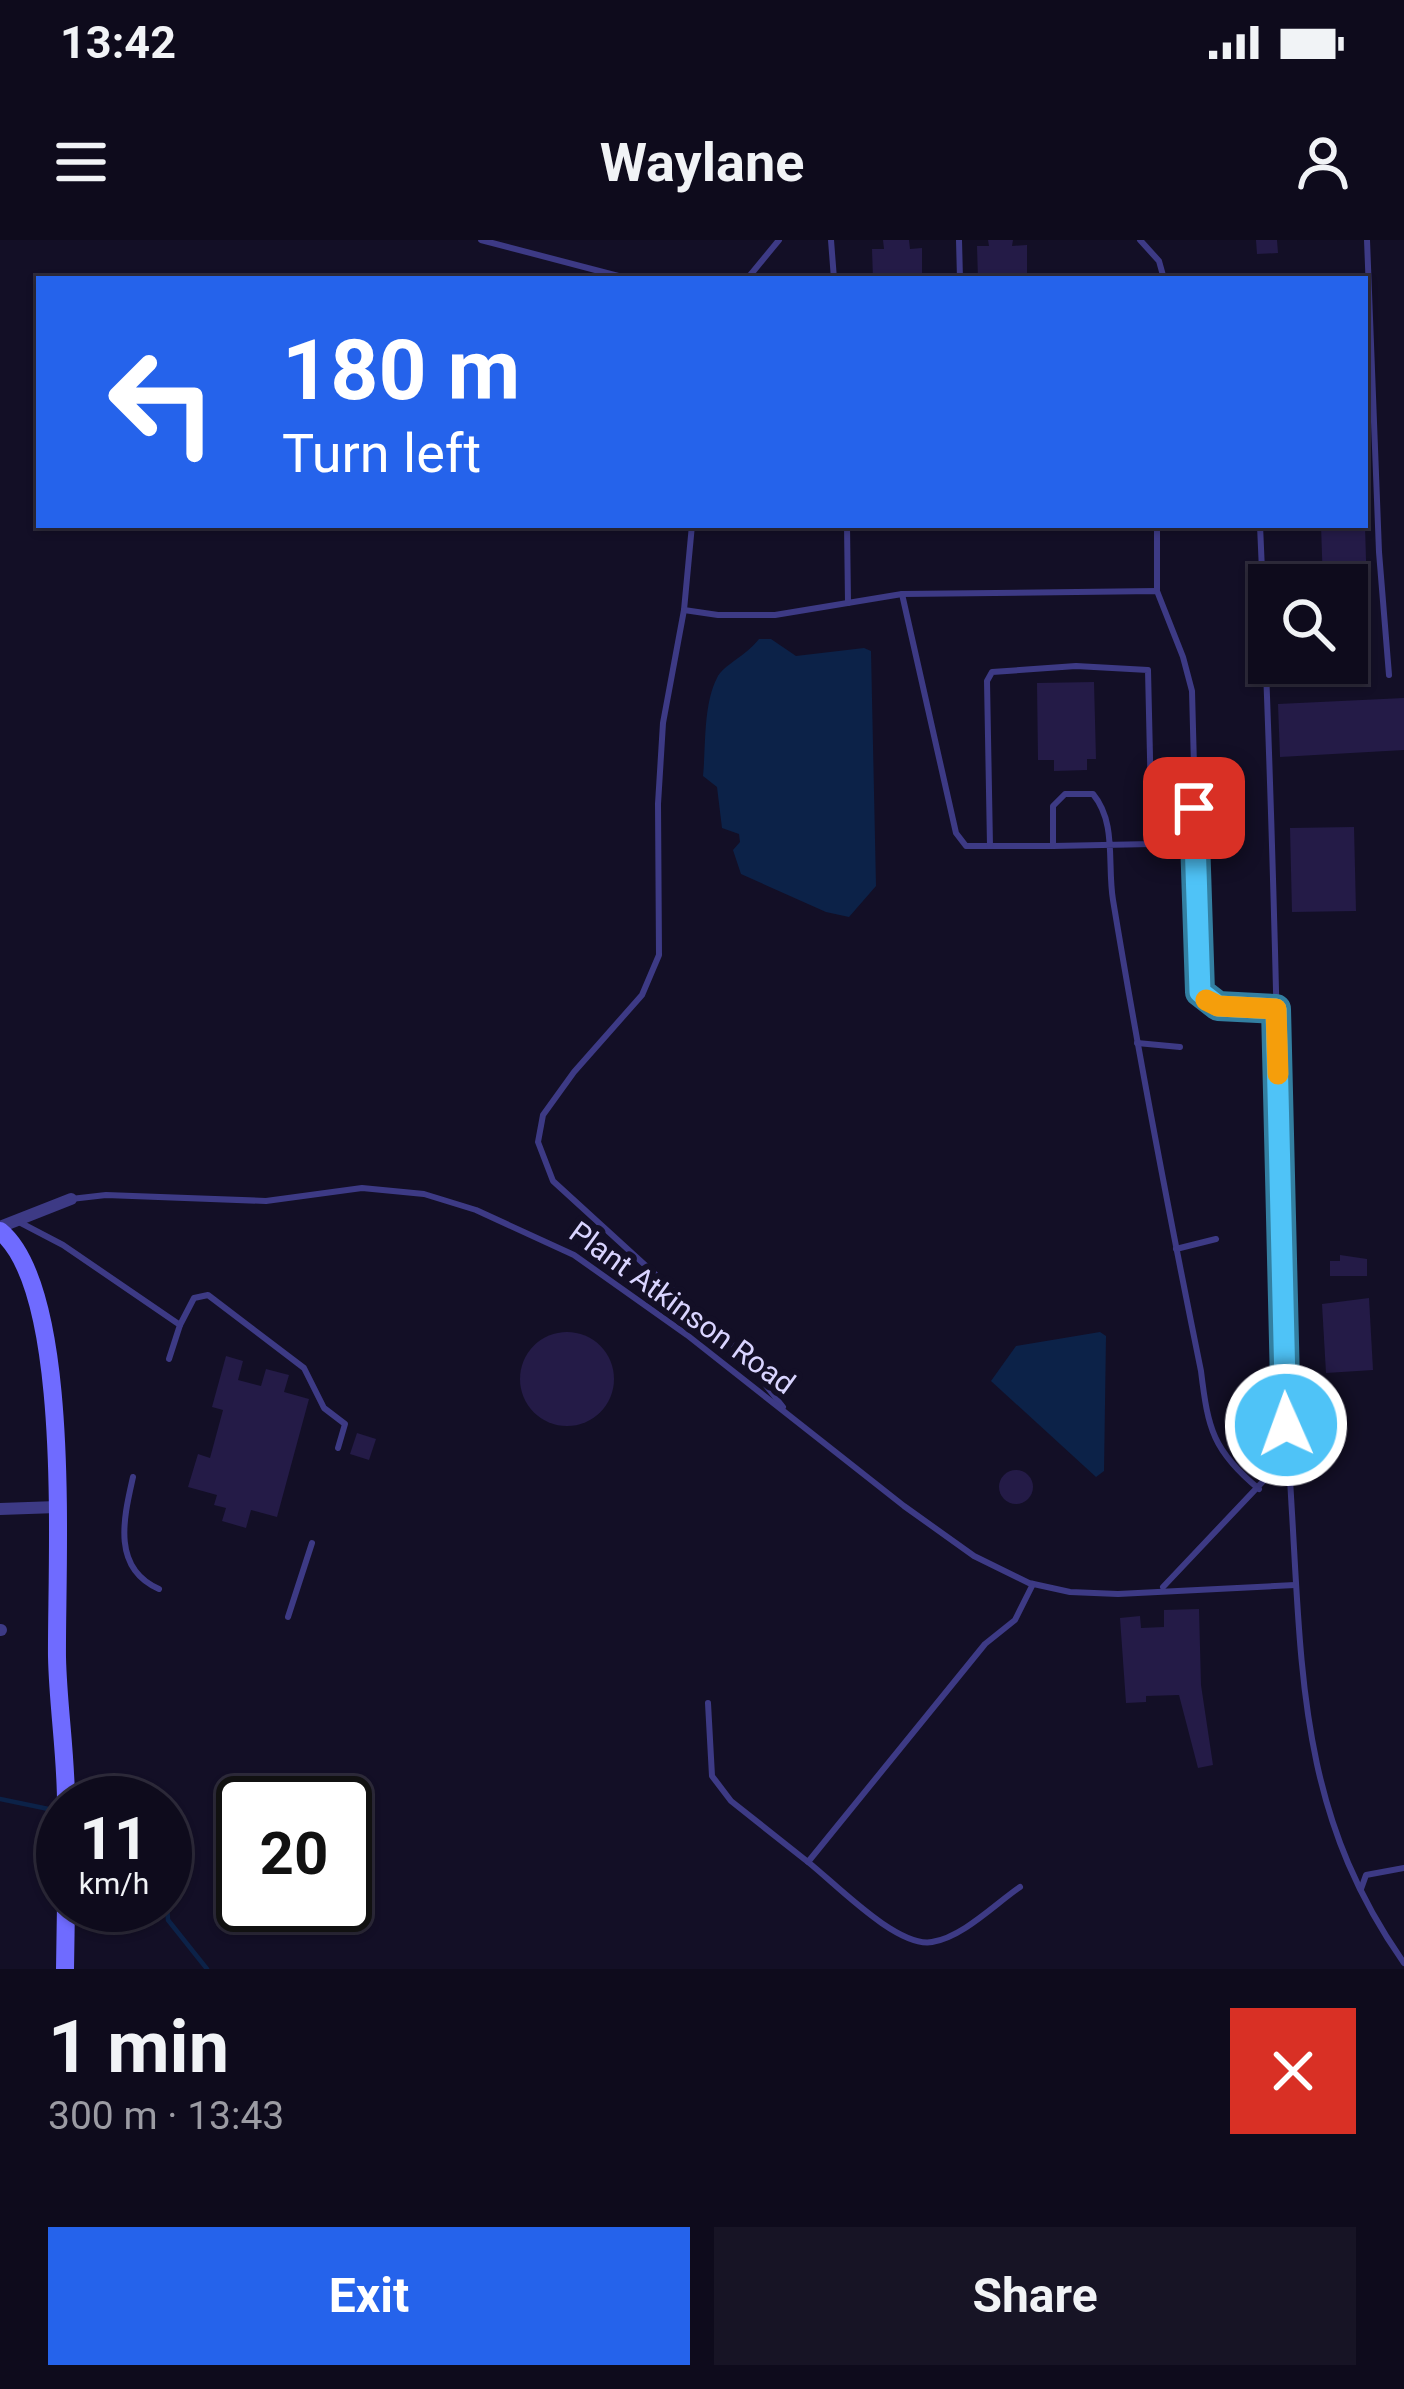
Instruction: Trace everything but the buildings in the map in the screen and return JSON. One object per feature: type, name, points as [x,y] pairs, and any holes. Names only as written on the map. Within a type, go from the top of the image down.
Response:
[{"type":"street","name":"Plant Atkinson Road","points":[[5,1226],[71,1199]]},
{"type":"street","points":[[5,1226],[15,1243],[48,1347],[65,1776]]},
{"type":"street","points":[[0,1509],[57,1507]]},
{"type":"street","points":[[65,1969],[66,1932]]},
{"type":"lane","points":[[481,240],[618,276]]},
{"type":"lane","points":[[749,276],[779,240]]},
{"type":"lane","points":[[830,240],[834,276]]},
{"type":"lane","points":[[959,240],[960,276]]},
{"type":"lane","points":[[1140,240],[1159,261],[1163,276]]},
{"type":"lane","points":[[1367,240],[1379,552],[1389,675]]},
{"type":"lane","points":[[692,528],[662,743],[659,955],[642,995],[543,1115],[538,1142],[553,1181],[737,1348],[789,1415]]},
{"type":"lane","points":[[847,528],[848,603]]},
{"type":"lane","points":[[1157,528],[1157,591],[1192,692],[1200,992],[1218,1006],[1276,1009]]},
{"type":"lane","points":[[1260,528],[1272,776],[1288,1454],[1303,1695],[1333,1832],[1360,1893],[1404,1963]]},
{"type":"lane","points":[[684,610],[775,615],[902,594],[1157,591]]},
{"type":"lane","points":[[902,594],[956,833],[966,846],[1054,847],[1152,844],[1148,670],[1076,666],[992,672],[987,681],[990,846]]},
{"type":"lane","points":[[1054,847],[1053,806],[1065,794],[1094,794],[1105,809],[1111,884],[1137,1043],[1207,1420],[1229,1464],[1259,1489]]},
{"type":"lane","points":[[1137,1043],[1180,1048]]},
{"type":"lane","name":"Plant Atkinson Road","points":[[71,1199],[106,1195],[266,1201],[362,1188],[424,1194],[459,1204],[513,1224],[574,1255],[688,1335],[974,1556],[1033,1584],[1070,1592],[1296,1585]]},
{"type":"lane","points":[[5,1226],[63,1245],[180,1325]]},
{"type":"lane","points":[[1176,1250],[1216,1239]]},
{"type":"lane","points":[[169,1359],[194,1298],[208,1295],[304,1368],[324,1408],[345,1424],[338,1448]]},
{"type":"lane","points":[[1161,1590],[1288,1454]]},
{"type":"lane","points":[[133,1477],[122,1526],[126,1558],[149,1585],[159,1589]]},
{"type":"lane","points":[[288,1617],[312,1543]]},
{"type":"lane","points":[[808,1862],[985,1644],[1015,1620],[1033,1584]]},
{"type":"lane","points":[[708,1703],[712,1776],[731,1802],[898,1934],[916,1942],[950,1936],[1020,1887]]},
{"type":"lane","points":[[1360,1893],[1366,1875],[1404,1868]]},
{"type":"water","points":[[759,639],[771,639],[796,656],[871,651],[876,886],[849,917],[826,912],[741,874],[733,850],[740,842],[739,834],[722,828],[717,787],[703,776],[713,689],[720,673]]},
{"type":"water","points":[[1100,1332],[1106,1336],[1104,1471],[1096,1477],[991,1381],[1016,1346]]},
{"type":"waterway","points":[[0,1799],[36,1806]]},
{"type":"waterway","points":[[178,1932],[207,1969]]},
{"type":"slow traffic","points":[[1206,1000],[1218,1006],[1276,1009],[1278,1074]]},
{"type":"route","points":[[1194,808],[1200,992],[1218,1006],[1276,1009],[1286,1425]]}]
